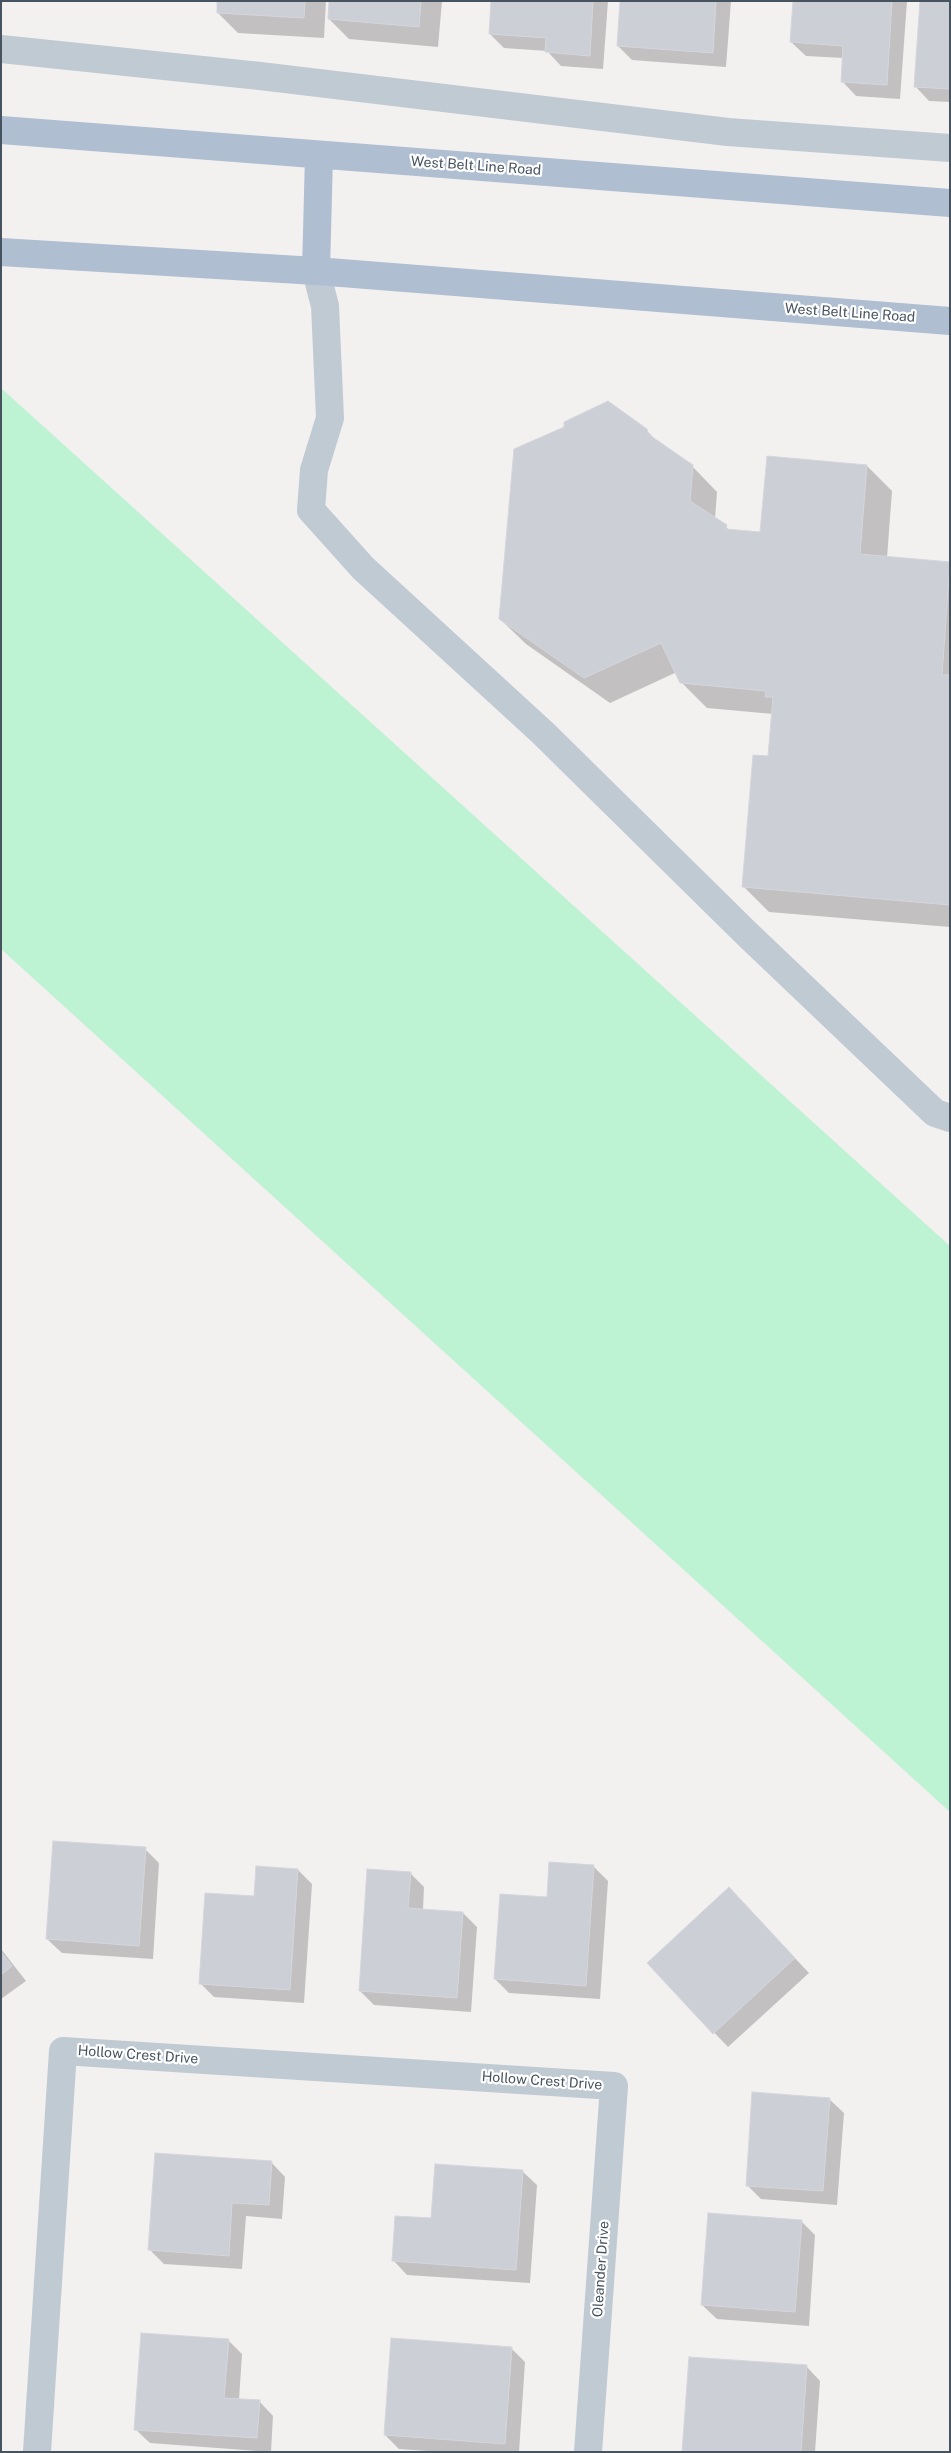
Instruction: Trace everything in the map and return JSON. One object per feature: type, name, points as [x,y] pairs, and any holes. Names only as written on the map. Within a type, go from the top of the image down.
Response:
[{"type":"main road","name":"West Belt Line Road","points":[[1,130],[950,203]]},
{"type":"main road","points":[[316,272],[319,155]]},
{"type":"main road","name":"West Belt Line Road","points":[[1,252],[316,272],[950,321]]},
{"type":"street","points":[[1,48],[260,76],[728,132],[950,148]]},
{"type":"street","points":[[316,272],[325,306],[330,418],[314,470],[311,510],[363,568],[543,733],[747,934],[935,1113],[950,1118]]},
{"type":"street","name":"Hollow Crest Drive","points":[[37,2452],[63,2051],[614,2086]]},
{"type":"street","name":"Oleander Drive","points":[[588,2452],[614,2086]]},
{"type":"green space","points":[[1,388],[950,1246],[950,1812],[1,949]]},
{"type":"building","points":[[217,1],[305,1],[304,18],[217,13]]},
{"type":"building","points":[[329,1],[421,1],[419,27],[328,19]]},
{"type":"building","points":[[491,1],[593,1],[590,56],[545,52],[546,38],[489,34]]},
{"type":"building","points":[[620,1],[716,1],[713,53],[617,46]]},
{"type":"building","points":[[793,1],[892,1],[887,85],[841,82],[843,46],[790,42]]},
{"type":"building","points":[[920,1],[950,1],[950,89],[914,87]]},
{"type":"building","points":[[608,401],[647,429],[648,434],[693,465],[690,501],[727,525],[726,529],[760,532],[767,456],[867,465],[860,554],[950,562],[942,675],[950,675],[950,905],[742,887],[753,755],[768,756],[773,697],[765,697],[766,691],[680,683],[661,643],[584,678],[499,619],[514,449],[564,427],[564,422]]},
{"type":"building","points":[[53,1841],[146,1847],[139,1946],[46,1939]]},
{"type":"building","points":[[549,1862],[594,1865],[586,1986],[494,1979],[500,1894],[547,1897]]},
{"type":"building","points":[[256,1866],[298,1869],[290,1990],[199,1984],[205,1893],[254,1896]]},
{"type":"building","points":[[367,1869],[411,1872],[408,1908],[463,1912],[457,1998],[359,1991]]},
{"type":"building","points":[[729,1887],[795,1958],[713,2034],[647,1963]]},
{"type":"building","points":[[1,1952],[12,1966],[1,1975]]},
{"type":"building","points":[[752,2092],[830,2098],[823,2191],[746,2186]]},
{"type":"building","points":[[155,2153],[272,2161],[269,2205],[232,2203],[229,2256],[148,2250]]},
{"type":"building","points":[[435,2164],[523,2170],[516,2270],[392,2261],[395,2216],[431,2218]]},
{"type":"building","points":[[708,2213],[802,2220],[795,2312],[701,2305]]},
{"type":"building","points":[[141,2333],[229,2339],[224,2398],[260,2400],[257,2438],[134,2430]]},
{"type":"building","points":[[391,2338],[512,2347],[505,2444],[384,2435]]},
{"type":"building","points":[[689,2357],[807,2365],[801,2452],[682,2452]]}]
